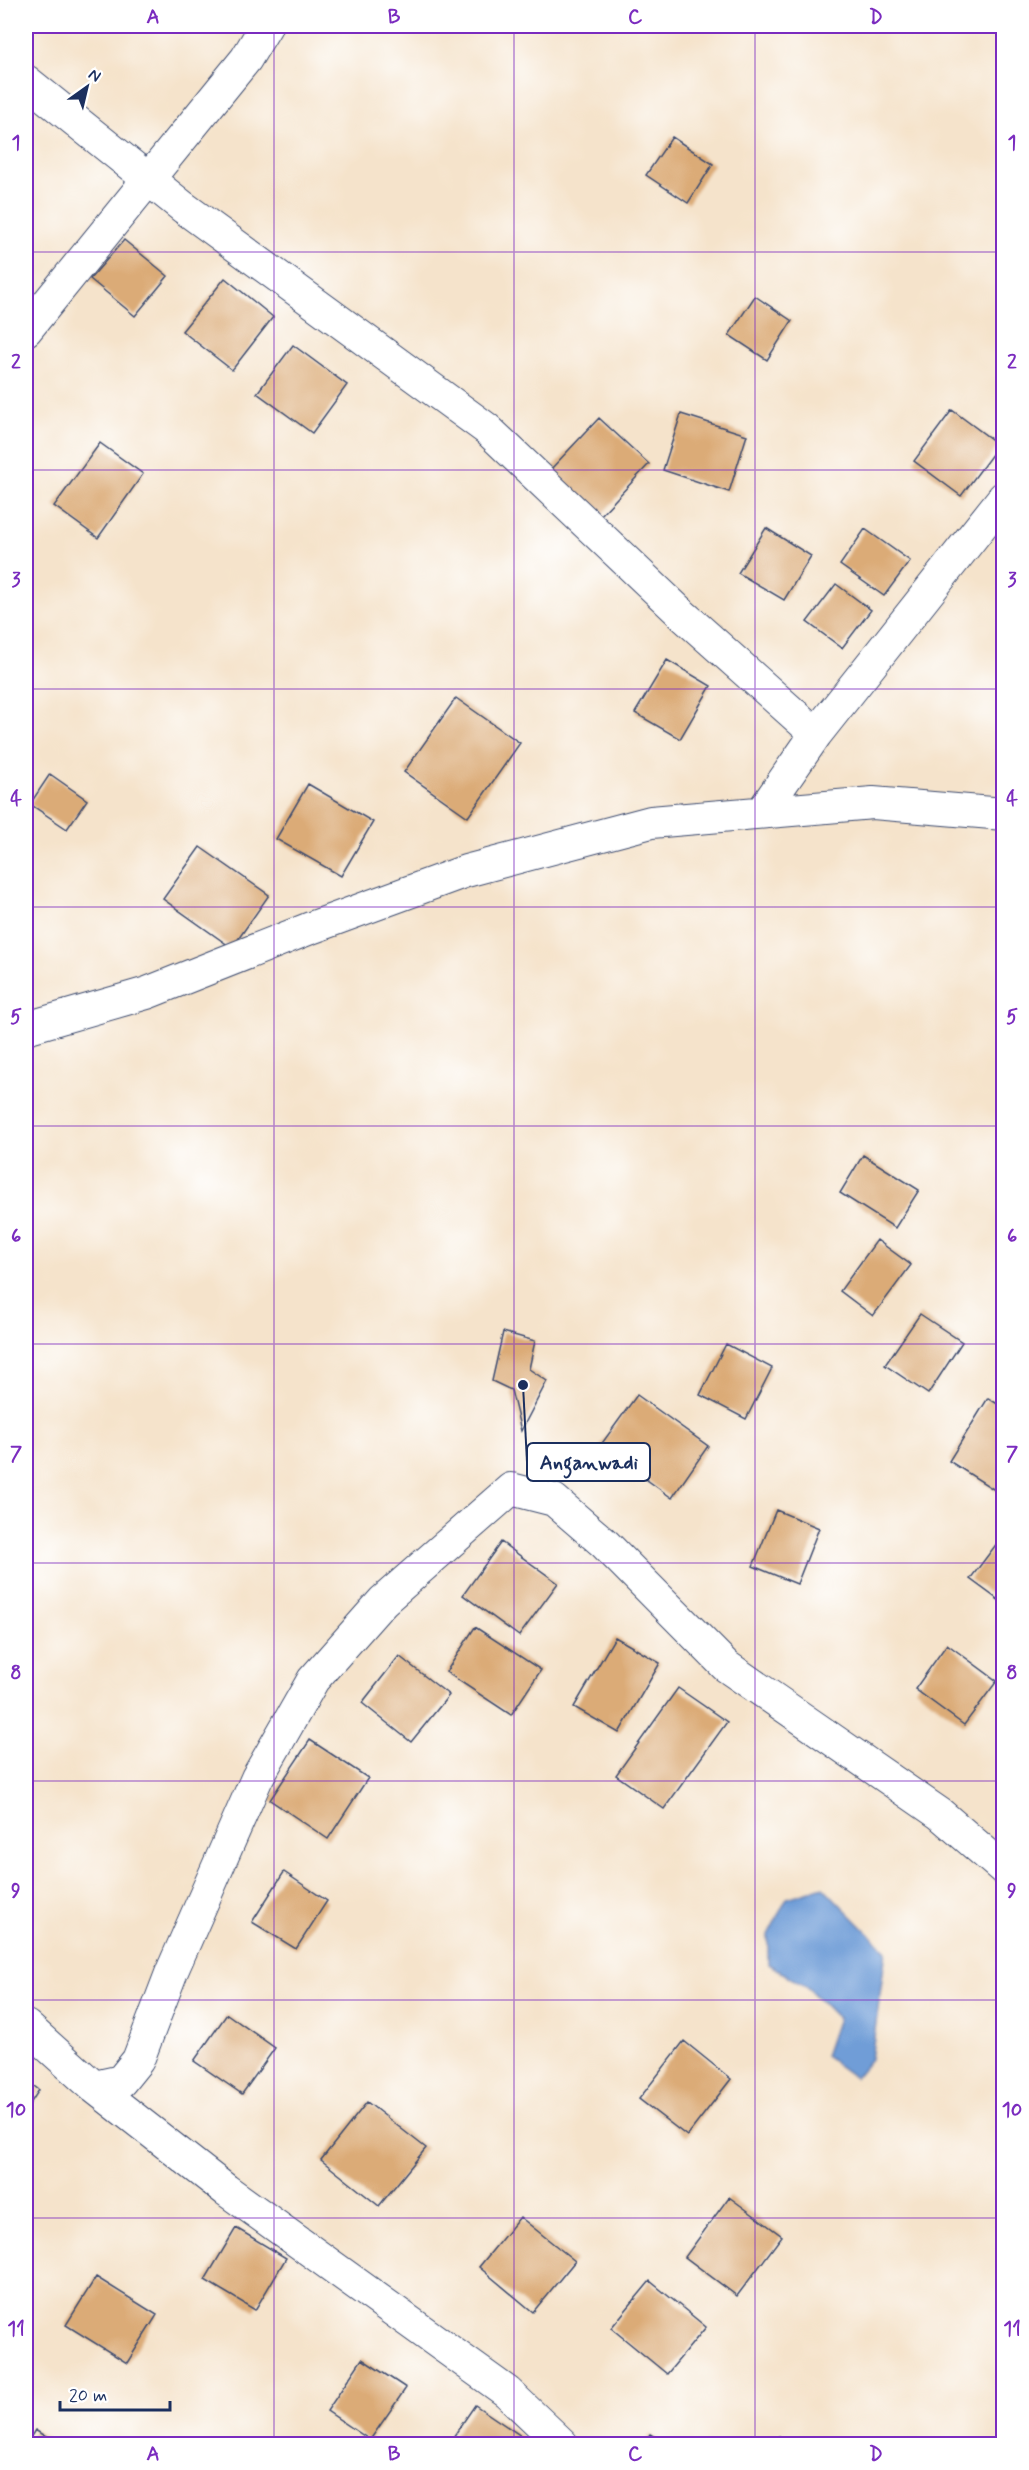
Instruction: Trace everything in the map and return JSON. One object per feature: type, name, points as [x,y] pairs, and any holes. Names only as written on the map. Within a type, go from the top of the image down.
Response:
[{"type":"street","points":[[26,330],[147,178],[246,59],[266,26]]},
{"type":"street","points":[[26,81],[147,178],[487,429],[685,617],[816,734]]},
{"type":"street","points":[[762,812],[816,734],[1004,497]]},
{"type":"street","points":[[26,1028],[147,993],[308,929],[466,872],[651,822],[873,803],[1004,814]]},
{"type":"street","points":[[94,2087],[121,2081],[138,2060],[172,1971],[258,1778],[313,1680],[383,1602],[512,1489],[554,1500],[605,1544],[726,1666],[940,1814],[1004,1869]]},
{"type":"street","points":[[26,2026],[94,2087],[226,2190],[507,2392],[562,2445]]},
{"type":"water","points":[[823,1887],[886,1951],[871,2059],[855,2078],[825,2056],[838,2018],[808,1988],[768,1964],[768,1935],[787,1898]]},
{"type":"building","points":[[672,137],[713,164],[688,203],[646,175]]},
{"type":"building","points":[[124,240],[168,276],[135,316],[90,279]]},
{"type":"building","points":[[225,278],[273,317],[232,370],[182,331]]},
{"type":"building","points":[[755,296],[792,321],[767,360],[729,335]]},
{"type":"building","points":[[293,345],[347,385],[312,433],[257,393]]},
{"type":"building","points":[[952,410],[999,445],[961,496],[914,461]]},
{"type":"building","points":[[681,414],[747,435],[729,492],[663,470]]},
{"type":"building","points":[[599,418],[649,464],[600,516],[551,469]]},
{"type":"building","points":[[100,443],[143,474],[98,538],[54,506]]},
{"type":"building","points":[[766,528],[811,556],[784,600],[738,573]]},
{"type":"building","points":[[865,529],[910,561],[884,596],[840,565]]},
{"type":"building","points":[[836,584],[871,610],[842,648],[807,622]]},
{"type":"building","points":[[667,660],[711,686],[680,739],[635,713]]},
{"type":"building","points":[[456,698],[520,743],[468,817],[404,772]]},
{"type":"building","points":[[50,774],[87,800],[67,829],[30,804]]},
{"type":"building","points":[[308,784],[373,822],[341,876],[276,839]]},
{"type":"building","points":[[200,847],[269,895],[232,948],[163,899]]},
{"type":"building","points":[[863,1155],[919,1190],[895,1228],[840,1193]]},
{"type":"building","points":[[877,1240],[911,1265],[873,1316],[840,1291]]},
{"type":"building","points":[[920,1314],[962,1342],[928,1394],[885,1365]]},
{"type":"building","points":[[503,1332],[535,1341],[529,1369],[547,1381],[521,1431],[511,1390],[492,1381]]},
{"type":"building","points":[[726,1344],[772,1368],[746,1419],[700,1395]]},
{"type":"building","points":[[637,1395],[708,1446],[672,1498],[600,1446]]},
{"type":"building","points":[[988,1398],[1004,1408],[1004,1490],[1001,1494],[949,1461]]},
{"type":"building","points":[[776,1510],[819,1528],[797,1584],[753,1566]]},
{"type":"building","points":[[1004,1534],[1004,1604],[970,1579]]},
{"type":"building","points":[[501,1542],[558,1583],[519,1636],[463,1595]]},
{"type":"building","points":[[475,1627],[541,1670],[511,1715],[446,1672]]},
{"type":"building","points":[[615,1637],[660,1663],[619,1733],[574,1707]]},
{"type":"building","points":[[947,1644],[997,1681],[964,1725],[915,1689]]},
{"type":"building","points":[[399,1656],[449,1695],[411,1742],[362,1703]]},
{"type":"building","points":[[678,1688],[727,1722],[664,1809],[616,1775]]},
{"type":"building","points":[[310,1740],[368,1778],[328,1839],[270,1800]]},
{"type":"building","points":[[284,1872],[327,1901],[296,1949],[252,1922]]},
{"type":"building","points":[[227,2014],[275,2048],[242,2094],[194,2061]]},
{"type":"building","points":[[684,2041],[731,2079],[687,2136],[639,2099]]},
{"type":"building","points":[[26,2080],[39,2090],[26,2110]]},
{"type":"building","points":[[367,2102],[426,2148],[379,2206],[321,2160]]},
{"type":"building","points":[[729,2197],[782,2236],[737,2296],[685,2257]]},
{"type":"building","points":[[520,2217],[575,2261],[533,2312],[479,2267]]},
{"type":"building","points":[[236,2228],[286,2258],[255,2310],[205,2280]]},
{"type":"building","points":[[96,2277],[157,2315],[127,2363],[66,2325]]},
{"type":"building","points":[[650,2281],[706,2327],[667,2374],[611,2328]]},
{"type":"building","points":[[362,2359],[406,2388],[370,2440],[327,2411]]},
{"type":"building","points":[[475,2405],[524,2438],[520,2444],[449,2443]]},
{"type":"building","points":[[35,2430],[57,2444],[26,2444]]},
{"type":"building","points":[[650,2434],[666,2444],[643,2444]]},
{"type":"building","points":[[779,2436],[792,2444],[774,2444]]},
{"type":"place","name":"Anganwadi","points":[[523,1385]]}]
